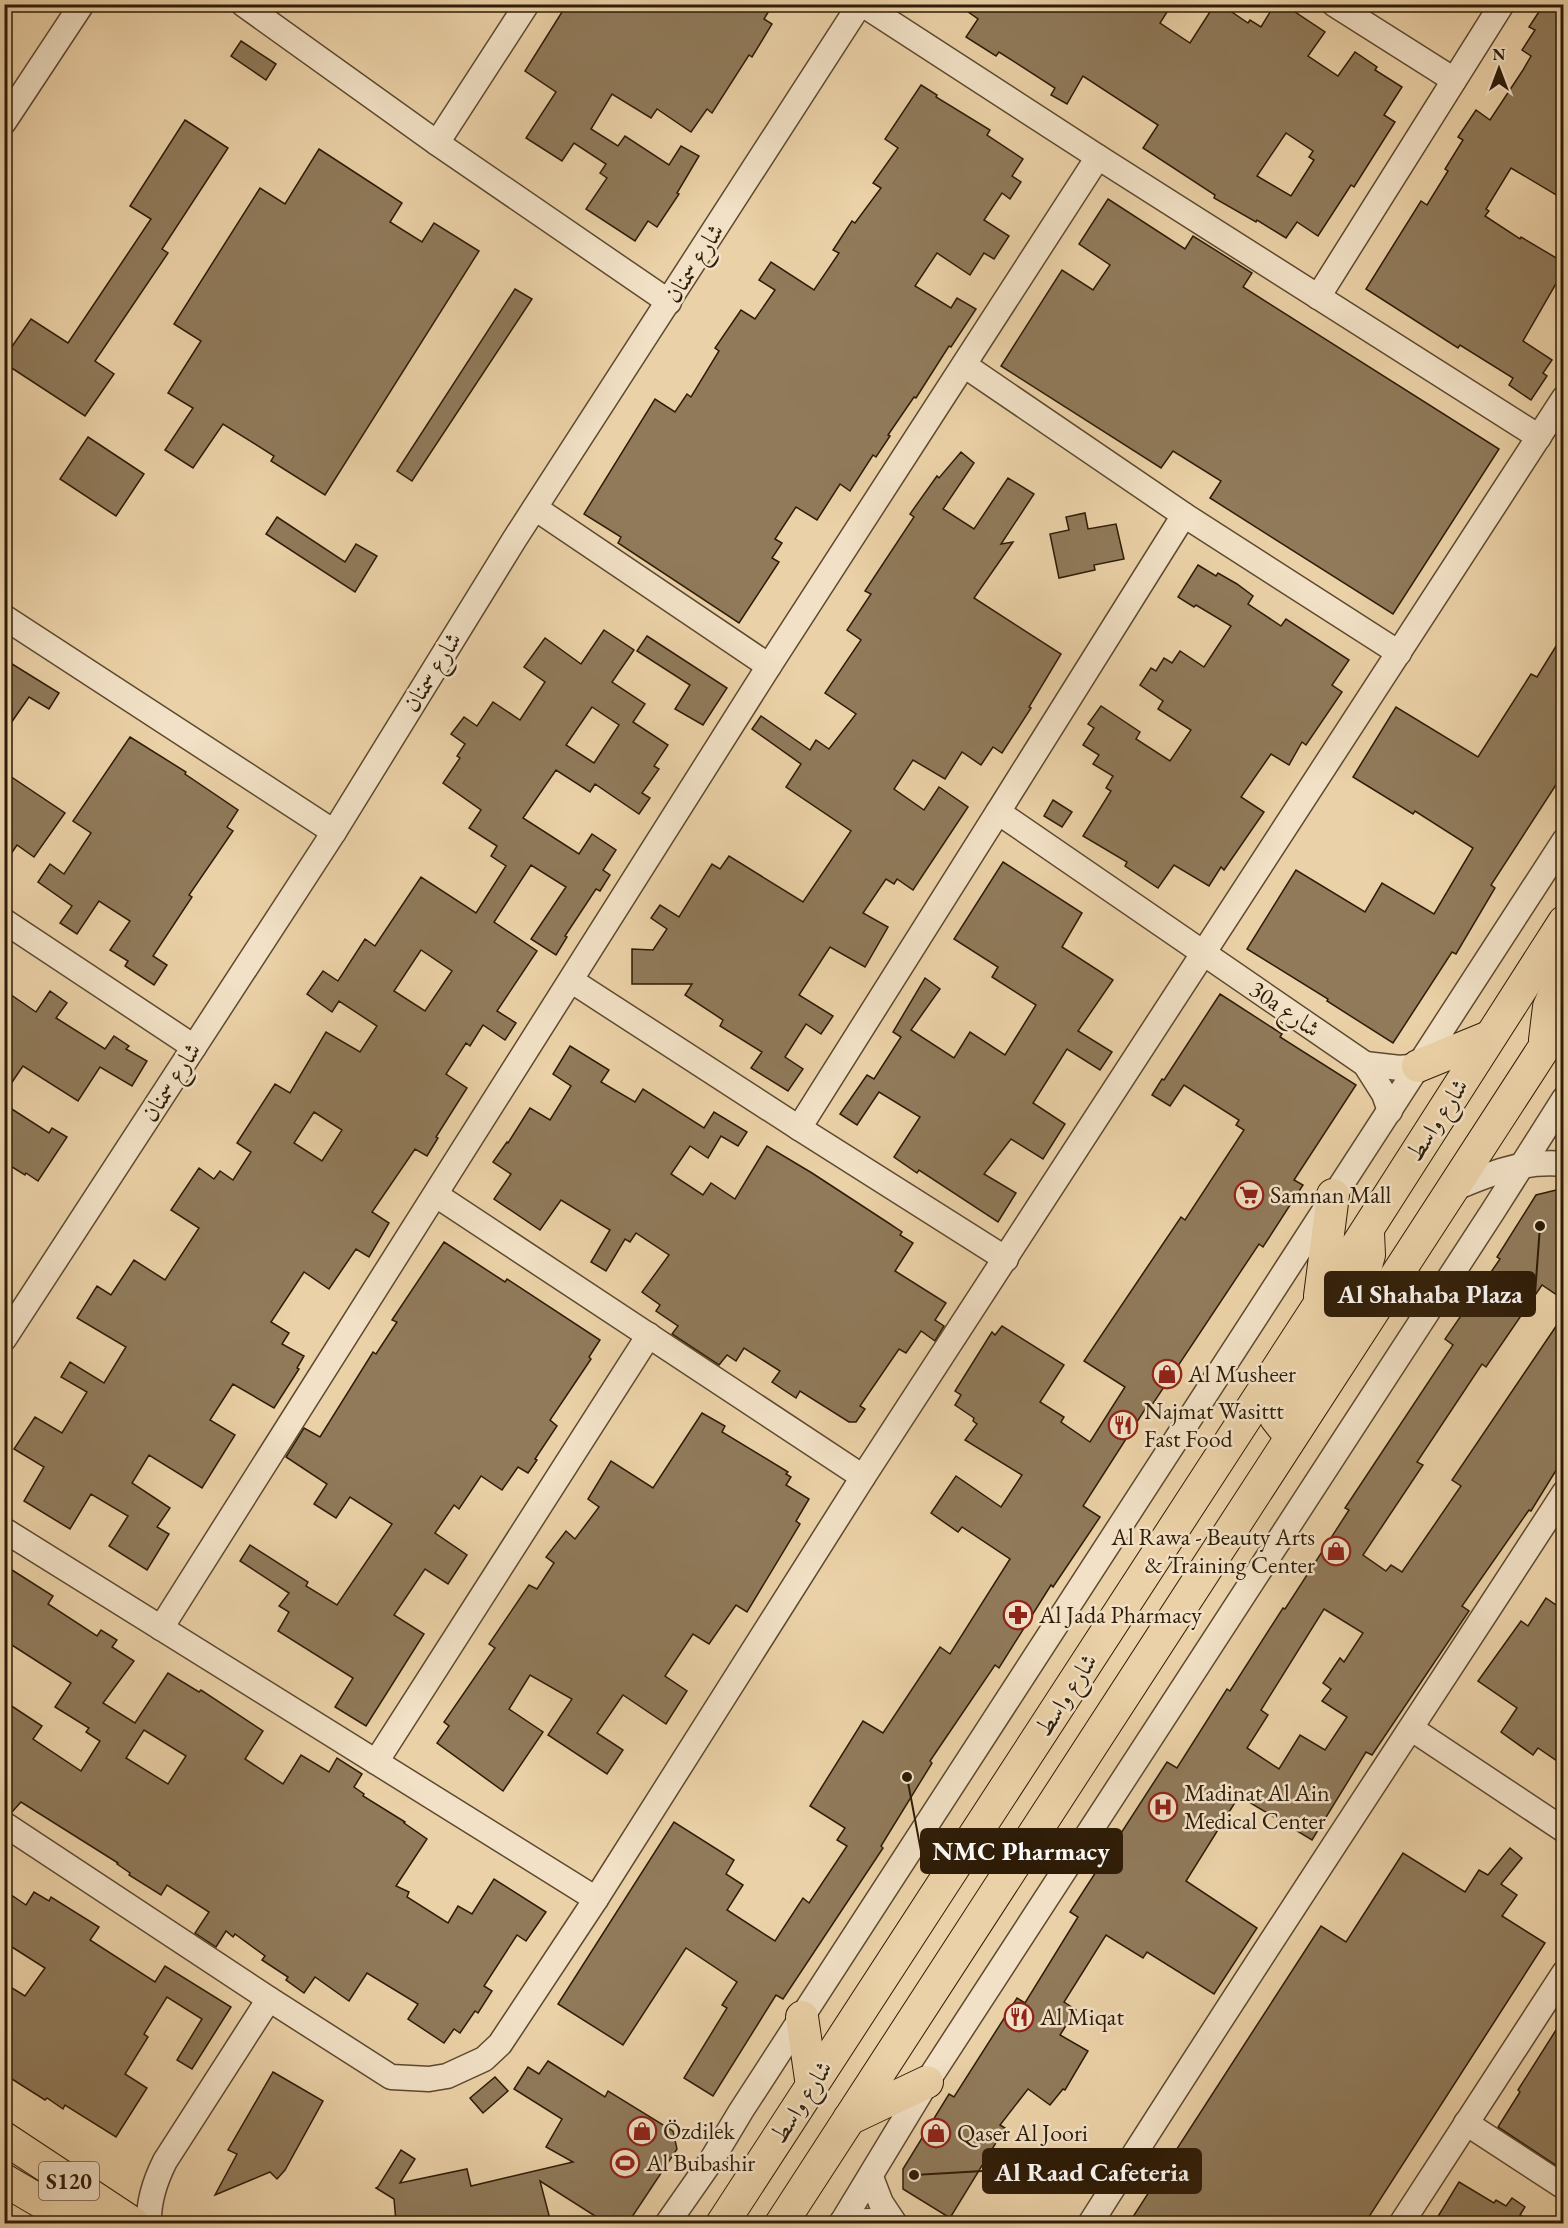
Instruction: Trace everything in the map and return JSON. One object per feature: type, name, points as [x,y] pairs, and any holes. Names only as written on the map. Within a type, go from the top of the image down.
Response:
[{"type":"main road","name":"شارع واسط","points":[[722,2223],[1319,1305],[1563,922]]},
{"type":"main road","points":[[1544,1047],[1549,1007],[1563,973]]},
{"type":"main road","name":"شارع واسط","points":[[781,2223],[1563,1017]]},
{"type":"main road","points":[[1418,1066],[1489,1037]]},
{"type":"main road","points":[[1319,1305],[1333,1195]]},
{"type":"main road","points":[[1297,1428],[1283,1427],[1276,1418],[1276,1412],[1362,1280],[1370,1255],[1367,1229]]},
{"type":"main road","points":[[802,2017],[812,2086]]},
{"type":"main road","points":[[849,2120],[927,2082]]},
{"type":"main road","name":"S120","points":[[4,2138],[134,2223]]},
{"type":"main road","name":"S120","points":[[4,2180],[79,2223]]},
{"type":"street","points":[[4,122],[82,4]]},
{"type":"street","points":[[243,4],[437,143],[669,302]]},
{"type":"street","points":[[437,143],[527,4]]},
{"type":"street","points":[[861,4],[1539,437]]},
{"type":"street","name":"شارع سمنان","points":[[4,1339],[333,832],[535,508],[861,4]]},
{"type":"street","points":[[1334,4],[1454,80]]},
{"type":"street","points":[[1318,297],[1502,4]]},
{"type":"street","points":[[161,1628],[769,666],[1098,157]]},
{"type":"street","points":[[964,365],[1184,515],[1399,653]]},
{"type":"street","points":[[4,1824],[269,1999],[392,2077],[429,2079],[447,2076],[484,2059],[500,2044],[596,1899],[863,1477],[1563,398]]},
{"type":"street","points":[[535,508],[769,666]]},
{"type":"street","points":[[799,1128],[1184,515]]},
{"type":"street","points":[[4,616],[333,832]]},
{"type":"street","name":"30a شارع","points":[[998,812],[1365,1064],[1384,1094],[1390,1111]]},
{"type":"street","points":[[667,2223],[711,2161],[1563,841]]},
{"type":"street","points":[[4,921],[194,1047]]},
{"type":"street","points":[[572,981],[1006,1259]]},
{"type":"street","name":"30a شارع","points":[[1365,1064],[1400,1068],[1418,1066]]},
{"type":"street","points":[[842,2223],[927,2082],[1522,1166],[1563,1099]]},
{"type":"street","points":[[1550,1120],[1563,1153]]},
{"type":"street","points":[[1451,1190],[1486,1174],[1522,1166],[1563,1164]]},
{"type":"street","points":[[436,1195],[863,1477]]},
{"type":"street","points":[[376,1762],[649,1335]]},
{"type":"street","points":[[1090,2223],[1563,1493]]},
{"type":"street","points":[[4,1530],[596,1899]]},
{"type":"street","points":[[1412,1729],[1563,1830]]},
{"type":"street","points":[[1401,2223],[1563,1972]]},
{"type":"street","points":[[149,2223],[151,2196],[165,2161],[269,1999]]},
{"type":"street","points":[[1466,2123],[1563,2187]]},
{"type":"street","points":[[871,2176],[881,2203],[895,2223]]},
{"type":"street","points":[[842,2223],[870,2221],[885,2223]]},
{"type":"building","points":[[567,4],[773,4],[764,19],[772,24],[752,57],[749,55],[712,113],[707,109],[691,132],[657,109],[651,118],[612,94],[591,129],[618,146],[625,136],[669,165],[681,146],[699,156],[677,193],[679,194],[657,227],[648,221],[635,241],[586,209],[607,178],[600,173],[606,164],[574,143],[562,161],[526,138],[556,92],[525,71]]},
{"type":"building","points":[[957,4],[1172,4],[1160,23],[1190,43],[1215,4],[1220,4],[1248,23],[1250,20],[1261,27],[1275,4],[1283,4],[1325,32],[1308,56],[1338,76],[1355,52],[1377,67],[1375,70],[1402,87],[1384,115],[1395,122],[1354,187],[1351,185],[1318,236],[1297,222],[1286,238],[1214,198],[1215,195],[1143,148],[1158,125],[1083,76],[1067,104],[1051,95],[1055,88],[999,52],[996,56],[966,37],[978,19]],"holes":[[[1286,133],[1313,151],[1309,157],[1314,160],[1291,196],[1257,176]]]},
{"type":"building","points":[[1544,4],[1563,4],[1563,199],[1511,168],[1486,209],[1489,211],[1485,216],[1520,239],[1521,237],[1563,262],[1563,287],[1557,282],[1523,341],[1552,360],[1543,373],[1547,376],[1531,400],[1509,385],[1513,378],[1460,345],[1458,348],[1366,289],[1421,201],[1427,205],[1448,171],[1445,169],[1463,140],[1458,137],[1476,110],[1490,120],[1523,70],[1531,56],[1522,50],[1535,30],[1529,27]]},
{"type":"building","points":[[241,41],[276,64],[266,80],[231,56]]},
{"type":"building","points":[[921,85],[937,95],[936,97],[990,130],[987,135],[1023,159],[1012,176],[1021,182],[1010,199],[1002,193],[984,220],[1009,236],[994,259],[984,253],[970,275],[937,253],[915,286],[951,308],[957,298],[976,309],[888,435],[890,436],[876,457],[873,455],[850,491],[840,484],[817,520],[796,507],[775,539],[782,543],[772,558],[779,562],[739,623],[618,543],[621,537],[584,514],[655,399],[675,412],[687,394],[691,397],[719,351],[715,348],[741,310],[755,319],[775,290],[759,280],[771,262],[814,290],[839,253],[833,250],[852,221],[855,223],[881,188],[873,183],[898,148],[885,139]]},
{"type":"building","points":[[185,120],[228,148],[162,249],[168,253],[95,361],[114,374],[85,416],[4,363],[4,358],[31,319],[68,343],[151,219],[130,206]]},
{"type":"building","points":[[319,149],[402,203],[390,222],[422,242],[434,223],[479,251],[325,495],[271,461],[274,456],[223,424],[193,468],[165,450],[193,408],[168,393],[201,341],[174,324],[260,188],[285,204]]},
{"type":"building","points":[[1108,199],[1185,249],[1193,236],[1252,273],[1243,287],[1499,449],[1393,614],[1210,498],[1221,481],[1173,451],[1161,468],[1001,366],[1062,270],[1093,290],[1110,265],[1079,244]]},
{"type":"building","points":[[515,289],[532,299],[412,481],[397,471]]},
{"type":"building","points":[[88,437],[144,474],[116,516],[60,479]]},
{"type":"building","points":[[961,452],[974,463],[943,509],[974,529],[1008,478],[1034,494],[1001,544],[1013,542],[974,598],[1061,654],[1029,707],[1031,708],[1002,753],[993,747],[981,765],[962,752],[945,779],[913,760],[894,789],[924,810],[939,787],[968,807],[913,890],[897,879],[894,884],[886,879],[863,913],[888,927],[865,967],[830,947],[799,995],[833,1016],[821,1034],[806,1024],[785,1057],[803,1069],[788,1091],[751,1068],[762,1052],[720,1026],[723,1020],[685,995],[692,984],[632,984],[632,949],[653,950],[667,929],[651,918],[660,905],[679,917],[712,864],[720,869],[729,856],[803,902],[851,831],[786,787],[801,764],[752,729],[761,716],[810,750],[816,740],[829,749],[856,714],[825,693],[861,640],[847,630],[871,594],[865,591],[914,517],[910,514],[937,476],[939,478]]},
{"type":"building","points":[[1085,513],[1088,529],[1116,524],[1124,559],[1094,565],[1095,570],[1059,578],[1050,534],[1069,530],[1066,517]]},
{"type":"building","points":[[277,517],[345,562],[356,544],[377,556],[355,592],[266,534]]},
{"type":"building","points":[[1198,565],[1216,576],[1218,573],[1237,584],[1253,596],[1248,604],[1281,626],[1286,619],[1349,660],[1332,685],[1342,692],[1306,745],[1302,742],[1289,765],[1271,754],[1241,797],[1264,812],[1224,870],[1221,867],[1209,886],[1174,865],[1158,888],[1125,866],[1127,862],[1083,836],[1111,791],[1106,788],[1113,776],[1093,764],[1099,755],[1083,745],[1094,728],[1088,724],[1101,706],[1140,732],[1136,739],[1170,761],[1191,730],[1158,709],[1163,701],[1140,685],[1151,668],[1156,671],[1164,658],[1172,663],[1180,651],[1204,667],[1231,626],[1178,597]]},
{"type":"building","points":[[604,630],[634,650],[612,682],[645,704],[633,722],[668,745],[654,766],[659,769],[642,793],[650,798],[639,814],[595,784],[590,792],[556,770],[523,818],[579,854],[592,834],[616,850],[603,870],[610,875],[600,891],[596,889],[565,936],[567,937],[556,955],[531,939],[566,887],[531,865],[494,922],[537,951],[497,1011],[516,1023],[505,1040],[483,1025],[470,1046],[466,1043],[446,1074],[467,1088],[436,1137],[438,1138],[427,1156],[415,1149],[372,1212],[389,1223],[369,1257],[356,1249],[329,1289],[304,1272],[271,1322],[289,1333],[282,1344],[304,1356],[297,1368],[299,1369],[274,1408],[233,1384],[210,1420],[235,1435],[202,1488],[149,1455],[132,1483],[170,1508],[157,1527],[169,1534],[147,1570],[109,1546],[128,1516],[91,1494],[70,1529],[24,1501],[44,1467],[14,1449],[35,1417],[62,1433],[87,1392],[61,1377],[70,1362],[104,1383],[126,1347],[77,1318],[97,1286],[111,1295],[134,1260],[165,1280],[199,1228],[171,1210],[199,1168],[214,1179],[220,1171],[233,1180],[251,1152],[237,1143],[275,1084],[290,1093],[326,1032],[360,1052],[377,1026],[339,1001],[332,1012],[307,994],[323,971],[338,981],[365,939],[375,946],[421,877],[476,913],[506,866],[491,856],[497,846],[469,828],[481,810],[443,783],[460,758],[457,756],[465,744],[451,734],[464,717],[477,726],[493,702],[520,720],[545,682],[524,667],[545,638],[581,664]],"holes":[[[592,707],[619,725],[594,763],[566,745]],[[421,950],[452,971],[425,1011],[394,991]],[[314,1112],[342,1130],[322,1161],[294,1143]]]},
{"type":"building","points":[[1563,635],[1563,774],[1491,885],[1495,888],[1456,954],[1452,952],[1393,1043],[1327,1001],[1328,999],[1247,949],[1296,870],[1365,912],[1382,883],[1434,914],[1473,848],[1415,811],[1413,814],[1353,777],[1396,707],[1478,757],[1531,674],[1537,677]]},
{"type":"building","points":[[647,636],[727,688],[703,725],[675,709],[690,685],[637,651]]},
{"type":"building","points":[[4,659],[59,693],[49,709],[29,697],[4,733]]},
{"type":"building","points":[[130,737],[186,772],[185,774],[238,810],[227,827],[233,831],[189,895],[192,897],[153,956],[167,965],[154,985],[125,966],[128,961],[110,950],[130,921],[99,901],[77,934],[60,923],[72,906],[38,882],[50,864],[64,874],[91,833],[73,821]]},
{"type":"building","points":[[4,772],[65,813],[34,857],[17,845],[4,864]]},
{"type":"building","points":[[1053,800],[1072,812],[1062,827],[1044,816]]},
{"type":"building","points":[[1003,862],[1082,913],[1062,947],[1113,980],[1078,1031],[1112,1052],[1100,1070],[1067,1049],[1033,1103],[1065,1124],[1043,1159],[1011,1139],[984,1174],[1016,1193],[998,1222],[919,1170],[917,1173],[894,1157],[920,1117],[879,1092],[857,1125],[840,1114],[867,1075],[874,1079],[901,1037],[893,1032],[925,978],[940,989],[911,1030],[954,1058],[970,1032],[1005,1055],[1036,1005],[992,977],[998,967],[954,939]]},
{"type":"building","points":[[4,990],[36,1012],[50,991],[67,1003],[56,1018],[105,1049],[114,1036],[129,1046],[126,1049],[147,1061],[132,1086],[100,1067],[78,1101],[23,1066],[4,1094]]},
{"type":"building","points":[[1220,994],[1282,1034],[1280,1037],[1356,1085],[1294,1180],[1303,1185],[1263,1247],[1259,1244],[1152,1405],[1149,1403],[1083,1506],[1100,1517],[1053,1587],[1051,1585],[999,1668],[995,1665],[930,1761],[932,1763],[881,1846],[883,1848],[783,1999],[776,1995],[713,2096],[684,2078],[727,2008],[722,2005],[737,1982],[686,1948],[623,2045],[558,2004],[674,1822],[734,1860],[726,1874],[743,1885],[727,1910],[775,1941],[803,1898],[809,1903],[847,1846],[837,1840],[845,1828],[810,1806],[863,1721],[883,1733],[940,1647],[950,1654],[1010,1559],[962,1527],[958,1532],[931,1513],[956,1476],[1001,1507],[1022,1475],[965,1440],[977,1424],[973,1421],[974,1418],[955,1405],[961,1395],[955,1391],[992,1332],[995,1335],[1002,1326],[1064,1365],[1040,1402],[1064,1417],[1061,1422],[1090,1442],[1125,1387],[1084,1361],[1181,1217],[1185,1220],[1244,1130],[1236,1125],[1239,1120],[1184,1085],[1170,1106],[1152,1095]]},
{"type":"building","points":[[570,1046],[609,1070],[601,1082],[635,1102],[643,1089],[704,1128],[714,1112],[747,1132],[738,1146],[721,1136],[708,1158],[690,1146],[671,1174],[703,1195],[711,1183],[735,1199],[767,1146],[887,1222],[902,1232],[900,1235],[913,1243],[895,1271],[946,1303],[935,1320],[944,1326],[935,1341],[921,1331],[906,1353],[899,1349],[860,1406],[865,1409],[856,1422],[849,1422],[800,1391],[796,1398],[772,1382],[780,1371],[744,1348],[736,1361],[727,1355],[719,1365],[672,1334],[678,1326],[656,1311],[660,1305],[642,1292],[669,1255],[636,1233],[630,1242],[625,1239],[606,1271],[591,1262],[610,1230],[561,1200],[540,1230],[494,1199],[511,1174],[493,1162],[530,1108],[550,1120],[571,1086],[553,1074]]},
{"type":"building","points":[[4,1104],[49,1133],[52,1128],[67,1137],[38,1181],[4,1162]]},
{"type":"building","points":[[1556,1190],[1563,1195],[1563,1299],[1542,1285],[1486,1367],[1482,1364],[1417,1462],[1423,1465],[1363,1555],[1386,1571],[1391,1565],[1402,1572],[1461,1486],[1452,1480],[1563,1316],[1563,1459],[1531,1511],[1529,1510],[1462,1606],[1469,1611],[1372,1755],[1366,1752],[1312,1840],[1239,1796],[1186,1881],[1257,1928],[1214,1994],[1147,1952],[1143,1958],[1106,1935],[1064,2002],[1076,2010],[1060,2035],[1088,2051],[1065,2090],[1063,2089],[1050,2105],[1028,2089],[1000,2125],[1005,2128],[950,2218],[903,2189],[903,2169],[949,2094],[954,2097],[1017,1998],[1025,2003],[1078,1917],[1070,1912],[1167,1762],[1177,1768],[1227,1689],[1230,1691],[1283,1608],[1285,1609],[1349,1510],[1345,1508],[1453,1345],[1445,1339],[1500,1259],[1497,1257],[1536,1195]],"holes":[[[1324,1609],[1363,1633],[1344,1662],[1340,1658],[1323,1683],[1331,1689],[1322,1701],[1347,1717],[1325,1750],[1300,1735],[1279,1769],[1247,1748],[1268,1715],[1261,1710]]]},
{"type":"building","points":[[444,1242],[505,1282],[507,1279],[600,1340],[589,1357],[591,1359],[550,1420],[557,1426],[528,1473],[518,1467],[502,1490],[481,1476],[459,1509],[454,1505],[435,1533],[467,1555],[448,1584],[425,1569],[394,1615],[424,1634],[366,1726],[335,1707],[353,1678],[278,1631],[289,1612],[279,1606],[289,1593],[240,1561],[250,1545],[308,1582],[306,1586],[337,1605],[392,1524],[350,1497],[336,1518],[314,1504],[327,1484],[286,1457],[304,1428],[320,1437],[373,1352],[376,1354],[397,1322],[392,1320]]},
{"type":"building","points":[[702,1413],[725,1426],[722,1432],[788,1472],[786,1474],[791,1477],[786,1485],[809,1499],[796,1521],[800,1524],[747,1612],[736,1605],[709,1644],[693,1634],[665,1676],[687,1691],[666,1724],[623,1695],[597,1733],[623,1750],[607,1774],[548,1735],[572,1699],[530,1675],[509,1709],[543,1732],[503,1791],[437,1743],[449,1726],[444,1722],[495,1648],[489,1644],[529,1585],[537,1589],[554,1563],[546,1557],[566,1531],[575,1539],[599,1507],[588,1499],[611,1461],[653,1488]]},
{"type":"building","points":[[12,1570],[53,1596],[48,1604],[97,1636],[101,1630],[117,1640],[112,1647],[134,1661],[103,1703],[135,1723],[168,1673],[199,1692],[201,1690],[263,1731],[245,1759],[283,1784],[301,1755],[329,1772],[337,1758],[362,1774],[354,1787],[364,1794],[363,1796],[405,1822],[427,1839],[396,1886],[409,1892],[407,1897],[448,1923],[458,1906],[472,1914],[494,1879],[546,1912],[526,1941],[517,1935],[484,1986],[492,1991],[478,2013],[475,2011],[460,2033],[454,2029],[444,2043],[408,2019],[418,2004],[367,1973],[349,2001],[315,1977],[304,1993],[286,1980],[288,1977],[262,1960],[265,1956],[235,1934],[233,1937],[226,1931],[216,1947],[195,1933],[209,1912],[167,1885],[161,1895],[129,1875],[130,1873],[118,1863],[21,1802],[12,1812],[4,1810],[4,1701],[42,1726],[33,1739],[81,1771],[100,1741],[86,1732],[89,1728],[55,1707],[71,1683],[4,1640],[4,1581]],"holes":[[[144,1730],[186,1756],[168,1784],[126,1758]]]},
{"type":"building","points":[[1546,1598],[1563,1610],[1563,1765],[1538,1748],[1533,1755],[1501,1732],[1517,1708],[1478,1681],[1521,1621],[1528,1626]]},
{"type":"building","points":[[1510,1848],[1522,1858],[1501,1884],[1517,1895],[1502,1916],[1545,1943],[1365,2223],[1129,2223],[1321,1926],[1346,1942],[1403,1853],[1465,1892],[1479,1870],[1488,1875]]},
{"type":"building","points":[[4,1890],[26,1905],[34,1892],[49,1901],[51,1897],[99,1927],[90,1940],[155,1982],[165,1966],[231,2007],[192,2069],[177,2060],[202,2019],[167,1997],[144,2034],[148,2037],[125,2074],[147,2088],[116,2137],[65,2105],[63,2109],[47,2098],[45,2100],[4,2074],[4,1983],[25,1996],[45,1968],[4,1942]]},
{"type":"building","points":[[1563,2019],[1563,2170],[1498,2127],[1520,2092],[1518,2090]]},
{"type":"building","points":[[548,2061],[605,2097],[608,2091],[673,2131],[677,2149],[628,2223],[606,2223],[540,2181],[551,2223],[396,2222],[394,2199],[376,2188],[401,2150],[415,2159],[400,2183],[467,2169],[471,2186],[573,2162],[546,2147],[562,2119],[514,2089],[528,2067],[539,2074]]},
{"type":"building","points":[[273,2072],[323,2101],[285,2170],[277,2179],[270,2172],[215,2195],[237,2154],[228,2150]]},
{"type":"building","points":[[495,2077],[508,2091],[483,2113],[470,2098]]},
{"type":"building","points":[[1459,2182],[1494,2203],[1496,2200],[1506,2206],[1512,2198],[1525,2207],[1520,2215],[1534,2223],[1434,2223]]},
{"type":"place","name":"Samnan Mall","points":[[1249,1195]]},
{"type":"place","name":"Al Shahaba Plaza","points":[[1540,1226]]},
{"type":"place","name":"Al Musheer","points":[[1167,1374]]},
{"type":"place","name":"Najmat Wasittt Fast Food","points":[[1123,1425]]},
{"type":"place","name":"Al Rawa - Beauty Arts & Training Center","points":[[1336,1551]]},
{"type":"place","name":"Al Jada Pharmacy","points":[[1018,1615]]},
{"type":"place","name":"NMC Pharmacy","points":[[907,1777]]},
{"type":"place","name":"Madinat Al Ain Medical Center","points":[[1163,1807]]},
{"type":"place","name":"Al Miqat","points":[[1019,2017]]},
{"type":"place","name":"Özdilek","points":[[642,2131]]},
{"type":"place","name":"Qaser Al Joori","points":[[936,2133]]},
{"type":"place","name":"Al Bubashir","points":[[625,2163]]},
{"type":"place","name":"Al Raad Cafeteria","points":[[914,2175]]}]
